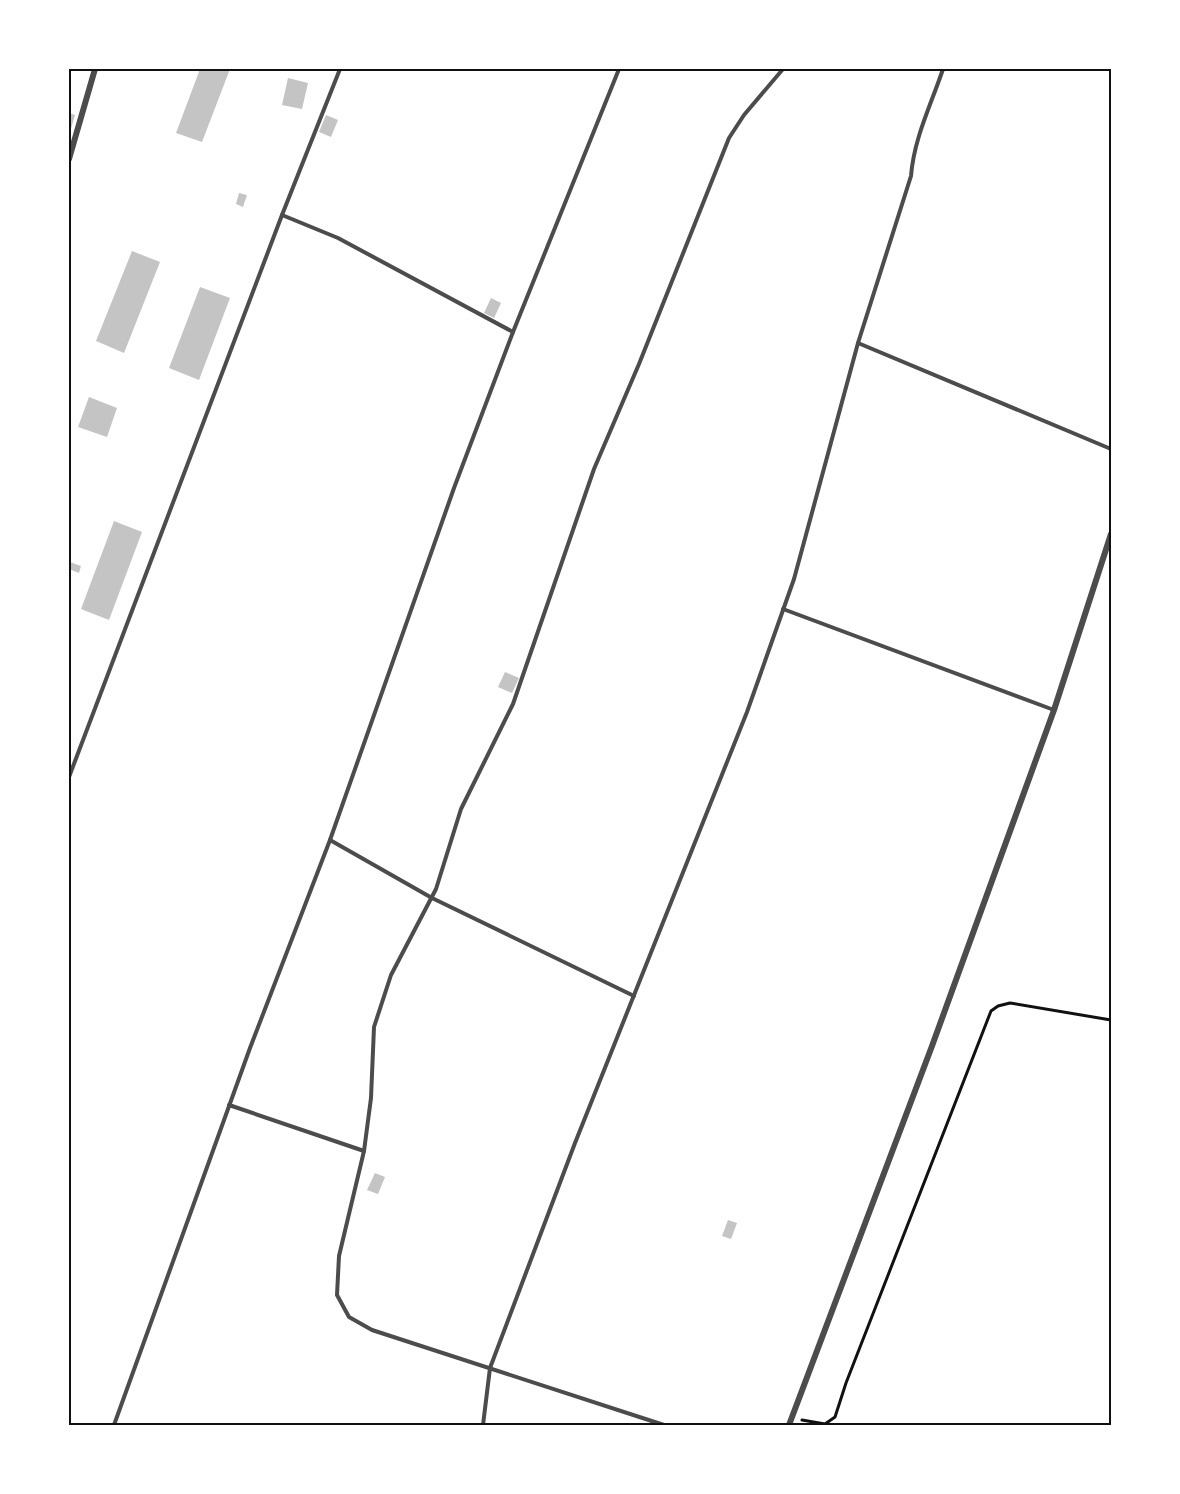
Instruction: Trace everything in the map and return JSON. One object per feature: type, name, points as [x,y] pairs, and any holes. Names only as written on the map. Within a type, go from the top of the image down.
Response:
[{"type":"street","points":[[69,159],[95,69]]},
{"type":"street","points":[[789,1425],[932,1047],[1054,710],[1111,534]]},
{"type":"lane","points":[[69,777],[282,215],[340,69]]},
{"type":"lane","points":[[114,1425],[229,1105],[330,840],[454,488],[513,332],[619,69]]},
{"type":"lane","points":[[664,1425],[372,1330],[349,1317],[337,1295],[339,1256],[364,1151],[371,1098],[374,1027],[391,975],[432,898],[461,809],[513,704],[594,469],[639,364],[729,138],[744,115],[783,69]]},
{"type":"lane","points":[[483,1425],[490,1368],[747,712],[783,609],[858,343],[911,176],[913,153],[920,128],[943,69]]},
{"type":"lane","points":[[282,215],[338,238],[513,332]]},
{"type":"lane","points":[[858,343],[1111,449]]},
{"type":"lane","points":[[783,609],[1054,710]]},
{"type":"lane","points":[[330,840],[432,898],[634,996]]},
{"type":"lane","points":[[229,1105],[364,1151]]},
{"type":"path","points":[[792,1417],[825,1424],[836,1414],[846,1383],[992,1011],[998,1006],[1010,1003],[1111,1020]]},
{"type":"building","points":[[200,69],[230,69],[202,142],[176,133]]},
{"type":"building","points":[[288,78],[308,83],[302,109],[282,105]]},
{"type":"building","points":[[69,113],[75,115],[70,132],[69,132]]},
{"type":"building","points":[[326,115],[338,120],[331,137],[319,132]]},
{"type":"building","points":[[239,193],[247,195],[243,207],[236,204]]},
{"type":"building","points":[[132,251],[160,262],[124,353],[96,341]]},
{"type":"building","points":[[200,287],[230,298],[199,380],[169,368]]},
{"type":"building","points":[[491,298],[501,303],[494,318],[484,313]]},
{"type":"building","points":[[89,397],[117,408],[107,437],[78,427]]},
{"type":"building","points":[[114,521],[142,532],[109,620],[81,609]]},
{"type":"building","points":[[70,562],[81,566],[79,573],[69,569]]},
{"type":"building","points":[[505,672],[519,678],[512,693],[498,687]]},
{"type":"building","points":[[375,1173],[385,1177],[378,1194],[367,1190]]},
{"type":"building","points":[[728,1220],[737,1223],[731,1239],[722,1236]]}]
